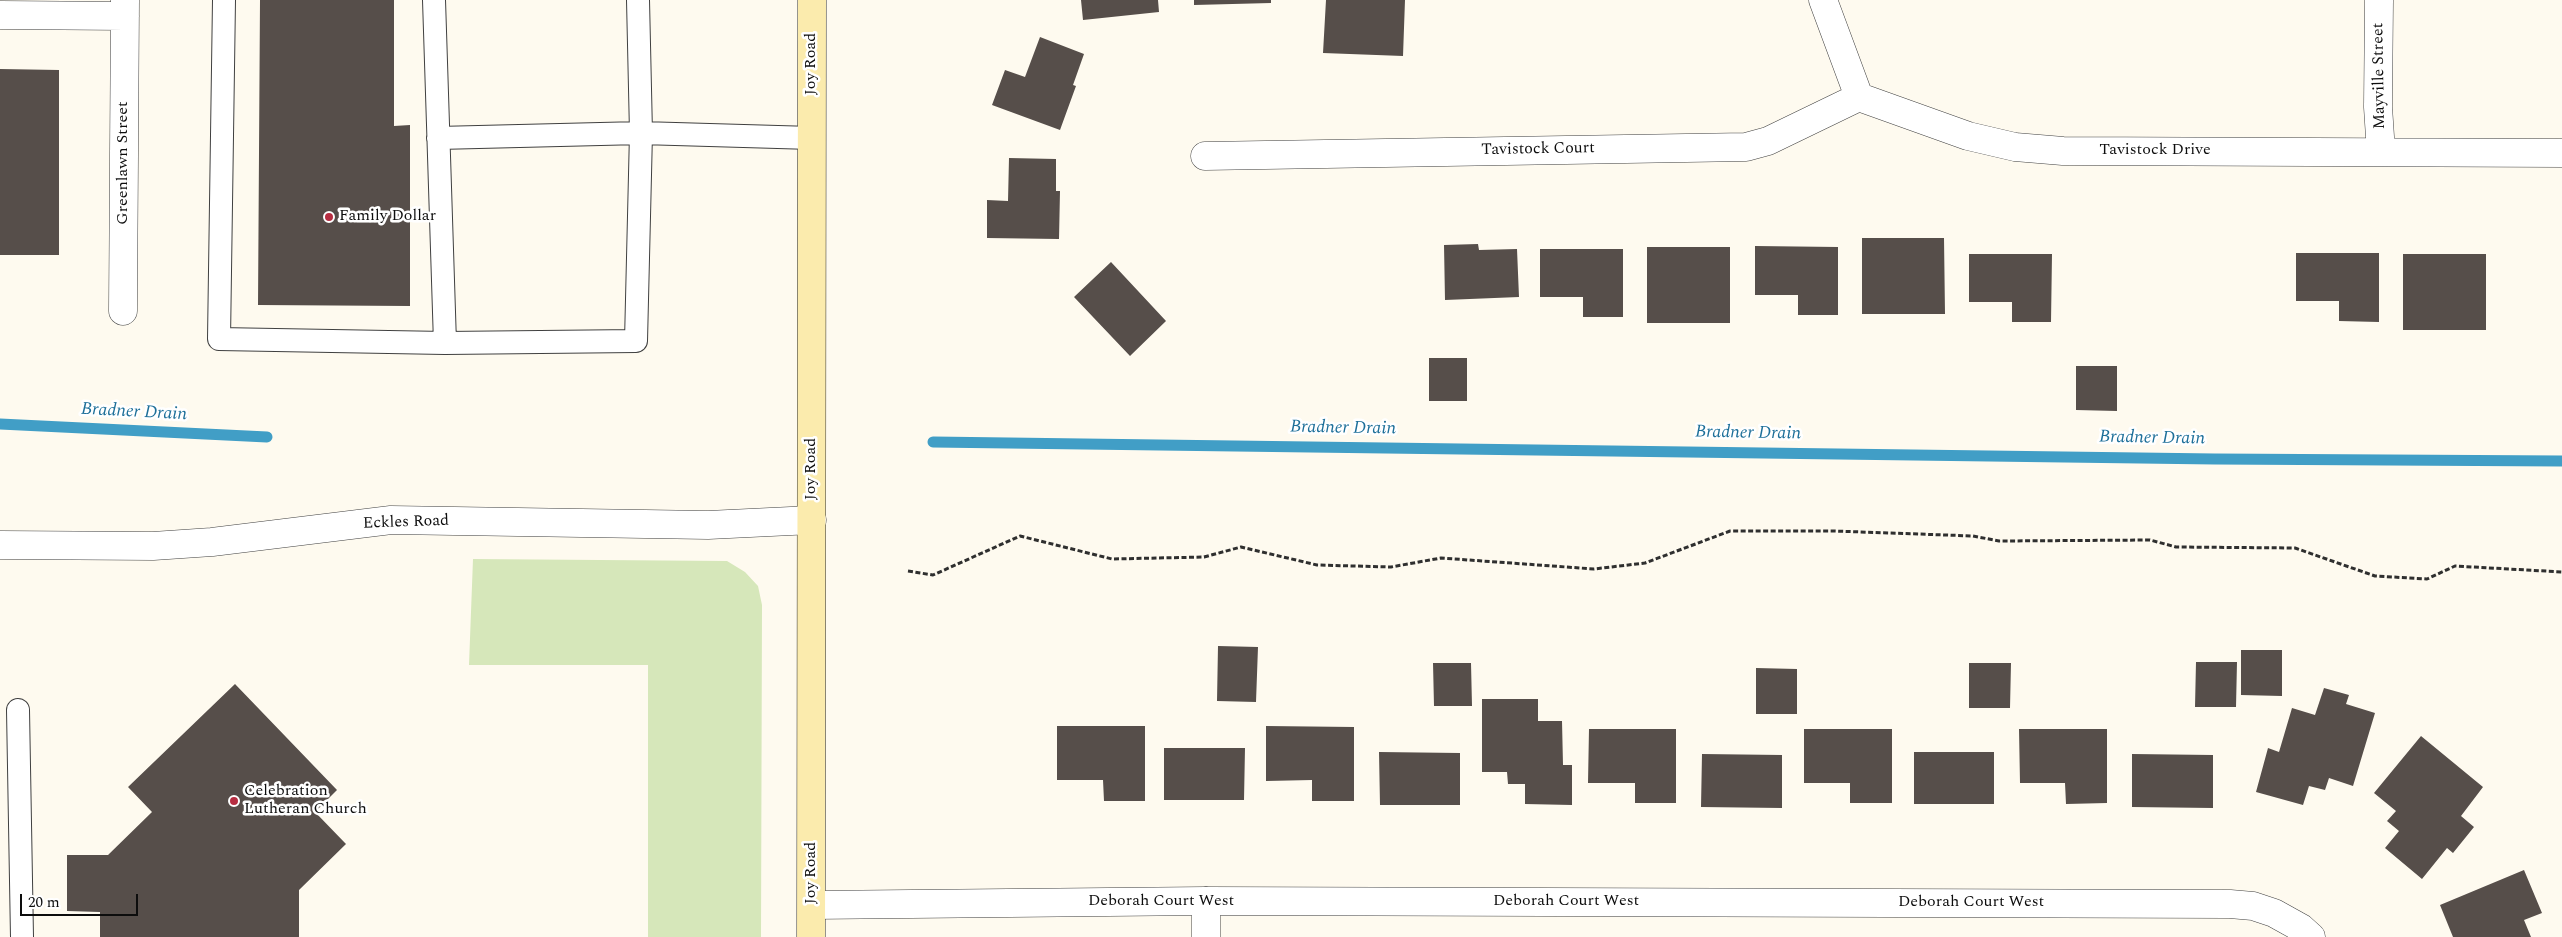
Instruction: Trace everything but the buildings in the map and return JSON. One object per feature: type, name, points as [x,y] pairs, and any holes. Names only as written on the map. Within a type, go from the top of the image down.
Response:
[{"type":"street","name":"Joy Road","points":[[811,937],[812,0]]},
{"type":"street","points":[[1824,0],[1859,96]]},
{"type":"street","name":"Mayville Street","points":[[2378,0],[2378,107],[2382,152]]},
{"type":"street","name":"Greenlawn Street","points":[[0,15],[125,8],[124,311]]},
{"type":"street","name":"Tavistock Drive","points":[[1859,96],[1968,136],[2015,147],[2063,151],[2562,152]]},
{"type":"street","name":"Tavistock Court","points":[[1205,156],[1746,147],[1768,141],[1859,96]]},
{"type":"street","name":"Eckles Road","points":[[0,545],[152,546],[212,542],[391,520],[708,525],[812,520]]},
{"type":"street","points":[[1206,901],[1206,937]]},
{"type":"street","name":"Deborah Court West","points":[[812,904],[1206,901],[2230,904],[2252,906],[2274,913],[2301,928],[2311,937]]},
{"type":"lane","points":[[224,0],[219,339],[445,343],[636,341],[641,133],[638,0]]},
{"type":"lane","points":[[434,0],[445,343]]},
{"type":"lane","points":[[438,138],[641,133],[812,138]]},
{"type":"lane","points":[[18,710],[22,937]]},
{"type":"path","points":[[908,571],[933,575],[1020,536],[1112,559],[1204,556],[1241,547],[1317,565],[1391,567],[1441,558],[1594,569],[1645,563],[1730,531],[1834,530],[1973,536],[1999,541],[2150,540],[2176,547],[2295,548],[2374,576],[2427,579],[2455,566],[2562,572]]},
{"type":"green space","points":[[473,559],[727,561],[745,572],[758,586],[762,605],[761,937],[648,937],[648,665],[469,665]]},
{"type":"waterway","name":"Bradner Drain","points":[[0,424],[267,437]]},
{"type":"waterway","name":"Bradner Drain","points":[[933,442],[2215,459],[2562,461]]},
{"type":"place","name":"Family Dollar","points":[[329,217]]},
{"type":"place","name":"Celebration Lutheran Church","points":[[234,801]]}]
